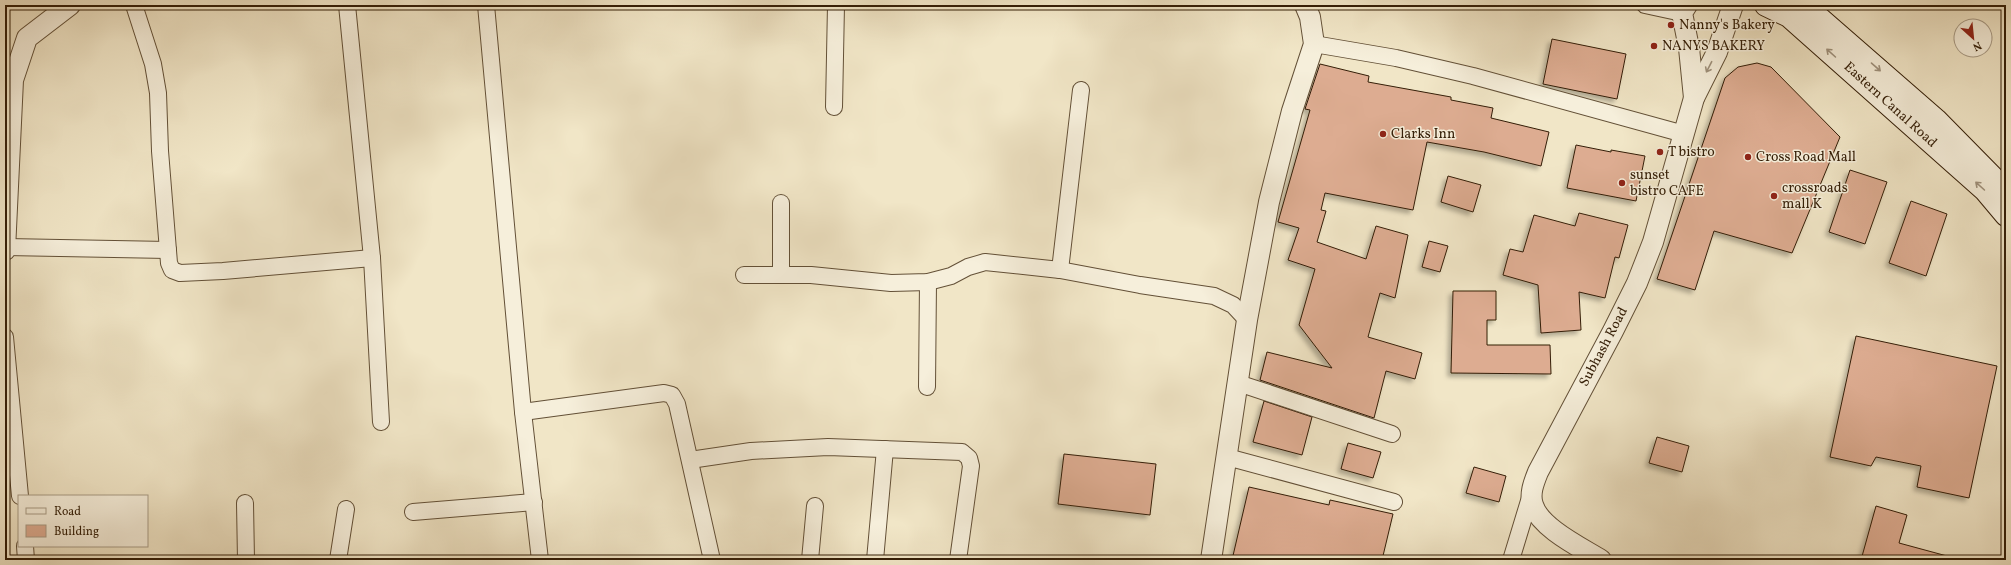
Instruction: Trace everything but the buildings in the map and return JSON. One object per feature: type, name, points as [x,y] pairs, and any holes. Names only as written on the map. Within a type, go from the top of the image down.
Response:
[{"type":"main road","name":"Eastern Canal Road","points":[[1766,5],[1789,16],[1985,190],[2006,215]]},
{"type":"main road","name":"Eastern Canal Road","points":[[1804,5],[1936,120],[2006,191]]},
{"type":"street","points":[[70,5],[27,38],[9,80],[5,248],[168,250]]},
{"type":"street","points":[[134,5],[154,64],[158,93],[169,263],[172,270],[180,273],[372,258]]},
{"type":"street","points":[[347,5],[372,258],[381,422]]},
{"type":"street","points":[[486,5],[523,412],[540,560]]},
{"type":"street","points":[[834,107],[836,5]]},
{"type":"street","points":[[1211,560],[1247,320],[1269,202],[1292,111],[1314,44],[1310,17],[1305,5]]},
{"type":"street","points":[[1645,5],[1684,9]]},
{"type":"street","name":"Subhash Road","points":[[1602,560],[1568,540],[1541,518],[1532,504],[1533,485],[1538,472],[1637,283],[1653,242],[1694,98],[1717,52],[1733,5]]},
{"type":"street","name":"Subhash Road","points":[[1684,9],[1694,98]]},
{"type":"street","points":[[1314,44],[1396,58],[1465,74],[1684,134]]},
{"type":"street","points":[[1060,270],[1081,90]]},
{"type":"street","points":[[781,203],[781,275]]},
{"type":"street","points":[[744,275],[811,275],[891,283],[928,282],[951,276],[968,267],[985,262],[1060,270],[1140,285],[1214,296],[1232,305],[1247,320]]},
{"type":"street","points":[[927,387],[928,282]]},
{"type":"street","points":[[5,337],[20,495]]},
{"type":"street","points":[[1238,383],[1392,434]]},
{"type":"street","points":[[523,412],[664,393],[672,395],[677,404],[712,560]]},
{"type":"street","points":[[690,460],[751,451],[828,447],[962,452],[969,458],[971,466],[958,560]]},
{"type":"street","points":[[875,560],[885,449]]},
{"type":"street","points":[[1226,458],[1394,502]]},
{"type":"street","points":[[1511,560],[1533,485]]},
{"type":"street","points":[[413,512],[534,502]]},
{"type":"street","points":[[245,503],[246,560]]},
{"type":"street","points":[[810,560],[815,506]]},
{"type":"street","points":[[338,560],[346,509]]},
{"type":"street","points":[[25,547],[26,560]]},
{"type":"place","name":"Nanny's Bakery","points":[[1671,25]]},
{"type":"place","name":"NANYS BAKERY","points":[[1654,46]]},
{"type":"place","name":"Clarks Inn","points":[[1383,134]]},
{"type":"place","name":"T bistro","points":[[1660,152]]},
{"type":"place","name":"Cross Road Mall","points":[[1748,157]]},
{"type":"place","name":"sunset bistro CAFE","points":[[1622,183]]},
{"type":"place","name":"crossroads mall K","points":[[1774,196]]}]
